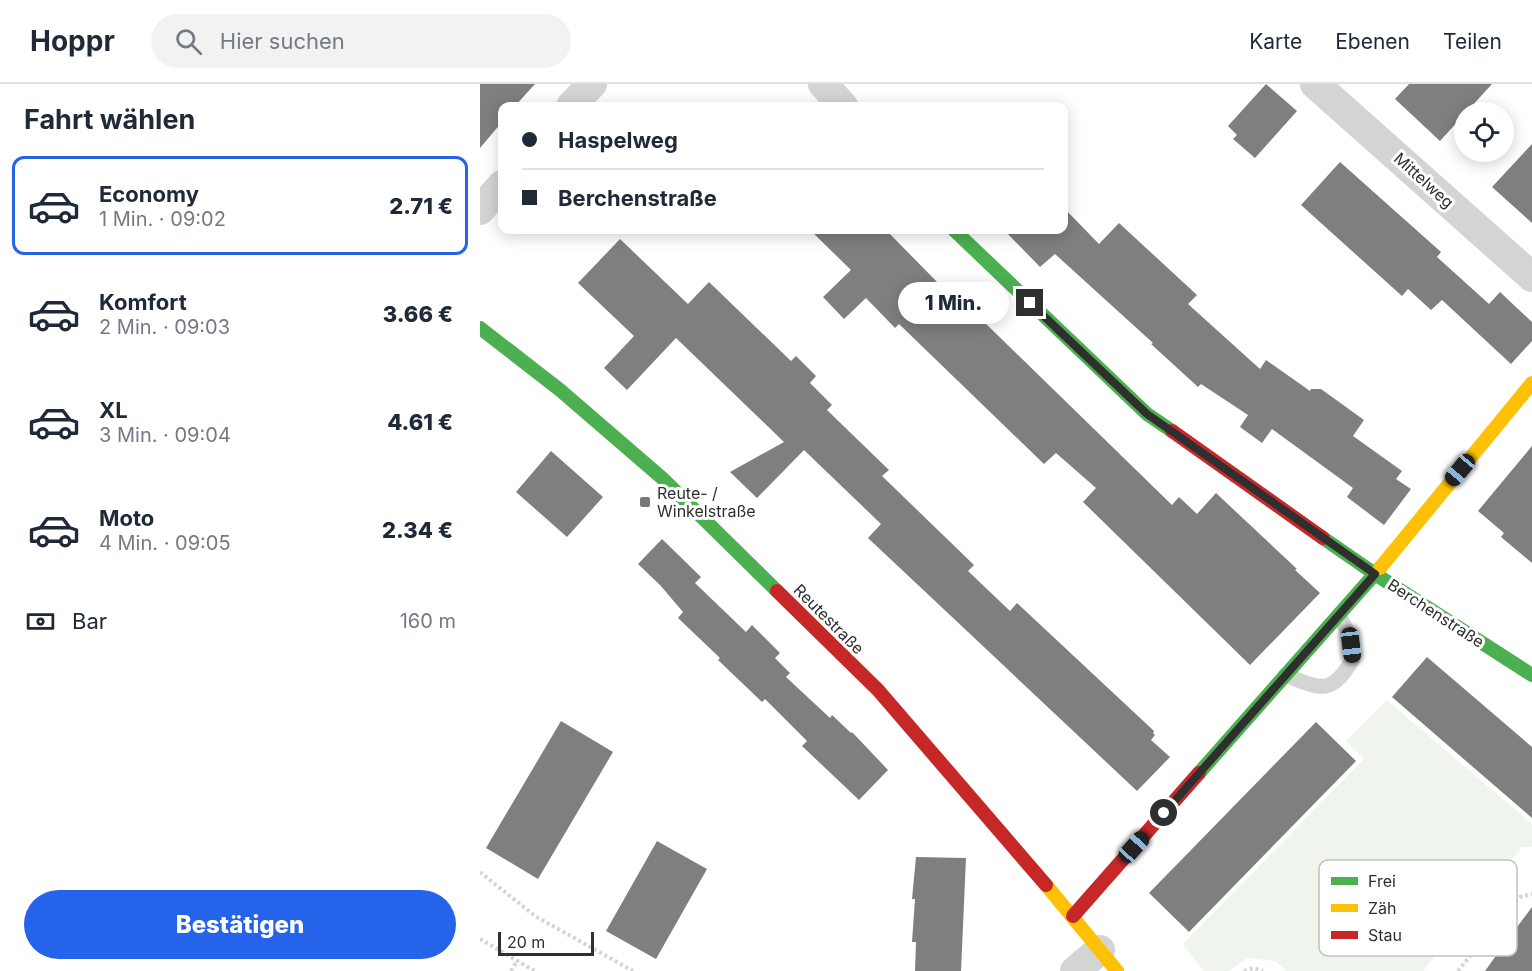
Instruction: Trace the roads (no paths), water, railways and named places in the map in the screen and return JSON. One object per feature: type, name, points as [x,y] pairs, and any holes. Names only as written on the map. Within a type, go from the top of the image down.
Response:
[{"type":"street","points":[[575,102],[592,84]]},
{"type":"street","points":[[823,84],[839,102]]},
{"type":"street","name":"Mittelweg","points":[[1315,84],[1532,277]]},
{"type":"street","points":[[480,210],[498,190]]},
{"type":"street","name":"Berchenstraße","points":[[958,234],[1147,414],[1375,574],[1532,675]]},
{"type":"street","name":"Reutestraße","points":[[480,328],[560,390],[662,478],[878,690],[1073,916],[1108,960]]},
{"type":"street","points":[[1073,916],[1375,574],[1532,383]]},
{"type":"street","points":[[1075,971],[1108,960]]},
{"type":"lane","points":[[1285,675],[1318,687],[1326,687],[1333,685],[1344,673],[1353,659],[1347,631],[1339,615]]},
{"type":"place","name":"Reute- / Winkelstraße","points":[[645,502]]}]
